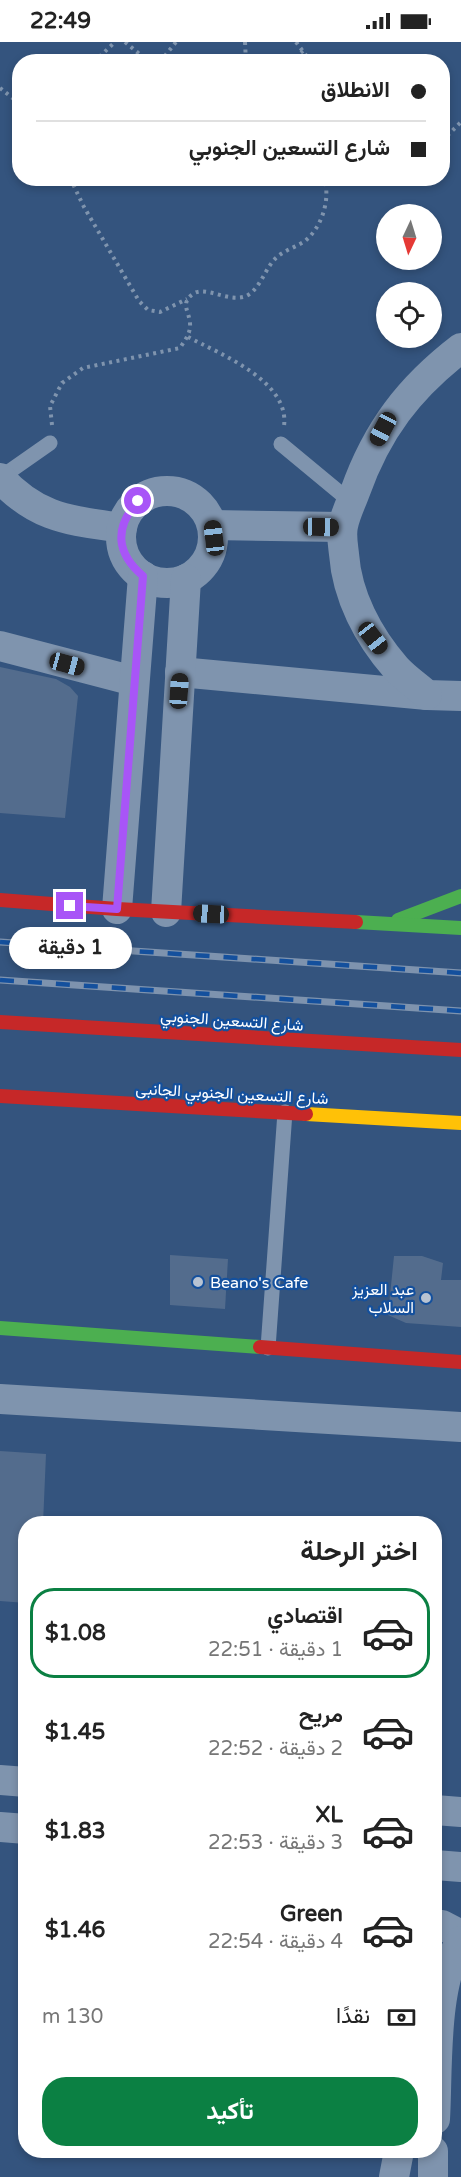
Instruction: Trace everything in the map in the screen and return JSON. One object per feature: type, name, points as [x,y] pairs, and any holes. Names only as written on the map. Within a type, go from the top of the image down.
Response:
[{"type":"main road","points":[[388,924],[461,896]]},
{"type":"main road","points":[[0,900],[166,912],[461,928]]},
{"type":"main road","name":"شارع التسعين الجنوبي","points":[[0,1022],[461,1050]]},
{"type":"main road","name":"شارع التسعين الجنوبي الجانبى","points":[[0,1096],[461,1124]]},
{"type":"main road","points":[[0,1328],[461,1362]]},
{"type":"street","points":[[427,695],[397,669],[373,638],[355,604],[345,566],[347,515],[365,465],[383,429],[407,396],[435,368],[461,348]]},
{"type":"street","points":[[0,478],[15,494],[39,510],[65,520],[122,528]]},
{"type":"street","points":[[166,491],[181,493],[195,500],[206,511],[212,525],[214,538],[206,563],[197,573],[171,583],[156,582],[143,576],[132,567],[121,542],[122,528],[127,513],[138,501],[151,494],[166,491]]},
{"type":"street","points":[[212,525],[347,515]]},
{"type":"street","points":[[117,909],[143,576]]},
{"type":"street","points":[[166,912],[186,579]]},
{"type":"street","points":[[0,646],[134,681]]},
{"type":"street","points":[[180,672],[427,695],[461,696]]},
{"type":"street","points":[[128,745],[175,747]]},
{"type":"street","points":[[0,1399],[461,1427]]},
{"type":"street","points":[[0,1780],[18,1781]]},
{"type":"street","points":[[442,1811],[461,1812]]},
{"type":"street","points":[[0,1827],[18,1828]]},
{"type":"street","points":[[442,1866],[461,1867]]},
{"type":"street","points":[[442,1925],[461,1935]]},
{"type":"street","points":[[442,2008],[443,1992],[454,1952],[461,1941]]},
{"type":"street","points":[[394,2177],[398,2158]]},
{"type":"street","points":[[433,2177],[434,2158]]},
{"type":"lane","points":[[0,478],[50,443]]},
{"type":"lane","points":[[281,444],[347,515]]},
{"type":"lane","points":[[268,1348],[285,1112]]},
{"type":"path","points":[[102,54],[115,42]]},
{"type":"path","points":[[125,42],[139,54]]},
{"type":"path","points":[[166,54],[176,42]]},
{"type":"path","points":[[296,42],[305,54]]},
{"type":"path","points":[[299,54],[303,51]]},
{"type":"path","points":[[0,88],[12,98]]},
{"type":"path","points":[[450,133],[461,122]]},
{"type":"path","points":[[74,186],[139,301],[148,310],[160,312],[187,299],[195,292],[205,291],[232,298],[247,295],[278,256],[306,240],[319,224],[326,204],[325,186]]},
{"type":"path","points":[[50,443],[52,424],[50,406],[62,384],[83,368],[180,348],[188,337],[190,323],[185,310],[187,299]]},
{"type":"path","points":[[188,337],[259,376],[277,394],[285,418],[281,444]]},
{"type":"building","points":[[0,667],[56,679],[70,687],[78,696],[65,818],[0,813]]},
{"type":"building","name":"Beano's Cafe","points":[[170,1255],[228,1259],[225,1309],[170,1305]]},
{"type":"building","name":"عبد العزيز السلاب","points":[[394,1256],[422,1256],[443,1263],[441,1280],[461,1280],[461,1327],[406,1323],[388,1315]]},
{"type":"building","points":[[0,1451],[46,1454],[43,1516],[18,1516],[18,1602],[0,1601]]},
{"type":"railway","points":[[0,942],[461,973]]},
{"type":"railway","points":[[0,980],[461,1011]]},
{"type":"traffic: fast","points":[[398,920],[461,896]]},
{"type":"traffic: fast","points":[[356,922],[461,928]]},
{"type":"traffic: fast","points":[[0,1328],[260,1347]]},
{"type":"traffic: slow","points":[[306,1114],[461,1123]]},
{"type":"traffic: jam","points":[[0,900],[356,922]]},
{"type":"traffic: jam","points":[[0,1022],[461,1050]]},
{"type":"traffic: jam","points":[[0,1096],[306,1114]]},
{"type":"traffic: jam","points":[[260,1347],[461,1362]]},
{"type":"place","name":"Beano's Cafe","points":[[198,1282]]},
{"type":"place","name":"عبد العزيز السلاب","points":[[426,1298]]},
{"type":"route","points":[[70,906],[117,909],[143,576],[132,567],[121,542],[122,528],[127,513],[138,501]]}]
